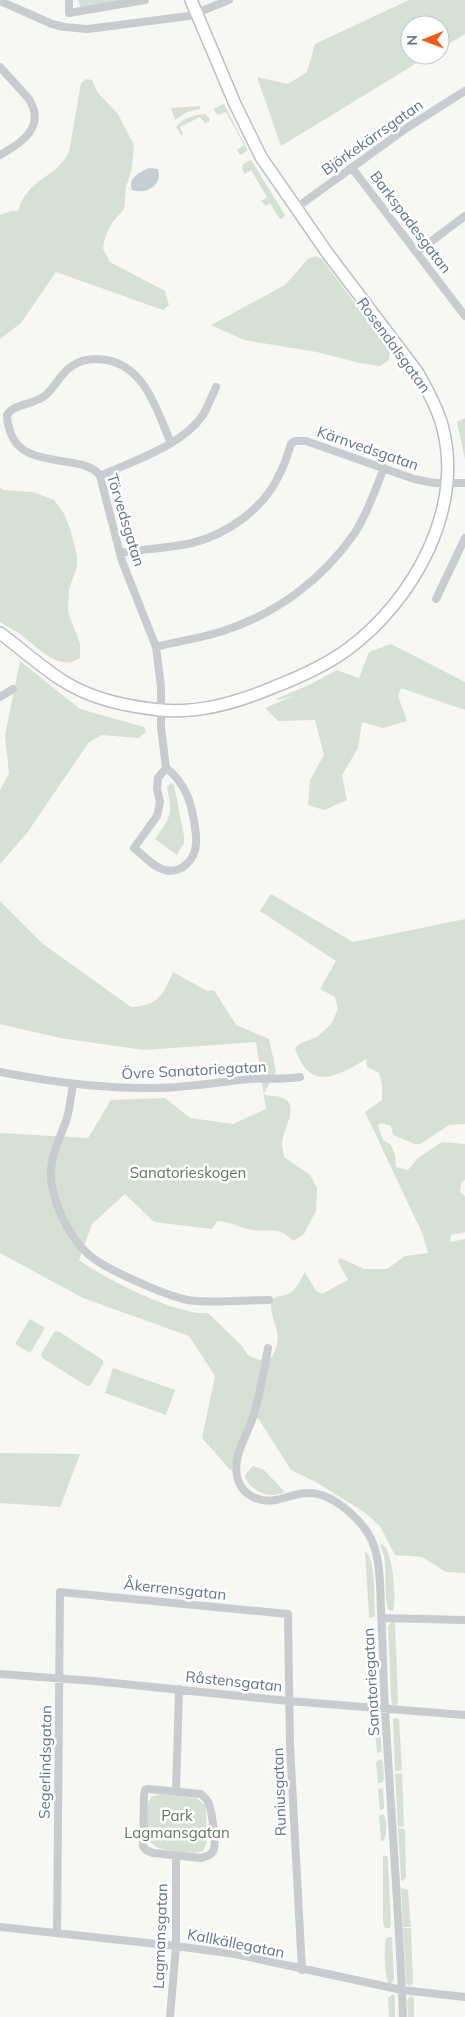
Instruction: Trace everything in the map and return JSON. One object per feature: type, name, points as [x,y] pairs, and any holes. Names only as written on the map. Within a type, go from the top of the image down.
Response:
[{"type":"street","points":[[70,0],[69,13],[145,0]]},
{"type":"street","name":"Rosendalsgatan","points":[[0,633],[60,679],[93,696],[115,703],[162,710],[194,709],[239,700],[312,671],[349,648],[376,624],[390,609],[414,576],[439,522],[444,506],[447,463],[444,432],[428,391],[418,373],[348,281],[273,176],[250,136],[191,0]]},
{"type":"street","points":[[1,5],[42,21],[80,29],[108,27],[197,14],[229,0]]},
{"type":"street","points":[[0,68],[29,99],[32,104],[34,117],[31,131],[24,141],[0,155]]},
{"type":"street","name":"Björkekärrsgatan","points":[[296,208],[401,132],[465,91]]},
{"type":"street","name":"Barkspadesgatan","points":[[352,168],[465,316]]},
{"type":"street","points":[[417,252],[465,216]]},
{"type":"street","name":"Törvedsgatan","points":[[166,768],[162,735],[161,687],[156,647],[120,553],[100,476],[92,468],[26,452],[14,441],[7,420],[10,411],[40,400],[66,371],[80,362],[89,359],[106,360],[125,365],[131,370],[147,392],[171,443]]},
{"type":"street","points":[[100,476],[171,443],[183,435],[202,416],[216,387]]},
{"type":"street","name":"Kärnvedsgatan","points":[[120,553],[191,543],[206,539],[233,525],[247,515],[272,488],[280,474],[291,444],[295,441],[306,441],[414,479],[446,484],[465,483]]},
{"type":"street","points":[[156,647],[221,632],[240,625],[284,603],[307,585],[336,557],[354,534],[384,468]]},
{"type":"street","points":[[436,599],[465,538]]},
{"type":"street","points":[[0,697],[13,689]]},
{"type":"street","points":[[166,768],[175,774],[187,795],[196,836],[195,850],[184,867],[173,871],[164,870],[156,866],[134,848],[158,816],[160,802],[157,789],[158,778],[166,768]]},
{"type":"street","name":"Övre Sanatoriegatan","points":[[0,1072],[73,1084],[121,1088],[155,1088],[249,1080],[286,1080],[300,1077]]},
{"type":"street","points":[[73,1084],[68,1115],[53,1155],[51,1183],[63,1219],[88,1254],[102,1264],[170,1295],[190,1300],[269,1300]]},
{"type":"street","name":"Sanatoriegatan","points":[[268,1348],[261,1389],[251,1423],[237,1458],[238,1481],[242,1488],[261,1500],[274,1501],[308,1493],[325,1496],[339,1504],[358,1520],[375,1547],[379,1570],[403,2017]]},
{"type":"street","name":"Åkerrensgatan","points":[[60,1592],[288,1614]]},
{"type":"street","name":"Segerlindsgatan","points":[[57,1933],[60,1592]]},
{"type":"street","name":"Runiusgatan","points":[[288,1614],[289,1701],[302,1970]]},
{"type":"street","points":[[381,1618],[465,1620]]},
{"type":"street","name":"Råstensgatan","points":[[0,1674],[60,1678],[289,1701],[465,1715]]},
{"type":"street","points":[[176,1792],[179,1690]]},
{"type":"street","points":[[146,1790],[176,1792],[201,1794],[207,1799],[213,1826],[214,1848],[209,1856],[201,1858],[176,1856],[153,1853],[146,1850],[144,1846],[146,1790]]},
{"type":"street","name":"Lagmansgatan","points":[[170,2017],[176,1946],[176,1856]]},
{"type":"street","name":"Kallkällegatan","points":[[0,1927],[235,1954],[302,1970],[402,1990],[465,1997]]},
{"type":"green space","points":[[78,0],[139,0],[81,8]]},
{"type":"green space","points":[[409,0],[465,0],[465,34],[450,43],[450,15],[400,15],[400,65],[414,65],[281,146],[257,77],[288,84],[307,72],[315,44]]},
{"type":"green space","points":[[86,79],[92,80],[98,93],[118,114],[134,145],[132,168],[126,187],[124,209],[112,223],[105,237],[103,249],[110,262],[165,291],[169,305],[163,310],[56,272],[21,323],[0,339],[0,215],[11,211],[18,211],[28,191],[57,168],[69,152],[81,83]]},
{"type":"green space","points":[[224,104],[247,149],[247,151],[240,155],[237,150],[244,145],[226,112],[218,115],[213,109]]},
{"type":"green space","points":[[200,106],[200,109],[187,112],[175,120],[171,108]]},
{"type":"green space","points":[[205,114],[210,119],[209,122],[205,123],[200,117],[180,127],[182,136],[176,127],[182,121],[196,115]]},
{"type":"green space","points":[[251,160],[285,215],[282,219],[279,218],[270,203],[266,206],[261,201],[267,197],[251,170],[245,174],[242,169],[243,164]]},
{"type":"green space","points":[[316,256],[322,259],[390,351],[389,360],[380,366],[317,352],[244,340],[211,325],[285,285],[309,258]]},
{"type":"green space","points":[[465,418],[465,459],[457,422]]},
{"type":"green space","points":[[0,488],[3,490],[33,492],[54,500],[63,512],[70,528],[77,556],[77,567],[69,589],[68,612],[80,644],[80,658],[72,662],[56,660],[48,656],[20,634],[0,622]]},
{"type":"green space","points":[[391,644],[465,682],[465,710],[401,688],[398,696],[407,721],[383,728],[362,722],[358,748],[342,775],[347,800],[324,810],[308,805],[310,780],[324,755],[315,720],[278,721],[265,708],[293,696],[276,699],[309,685],[337,670],[359,678],[369,652]]},
{"type":"green space","points":[[20,661],[80,709],[144,727],[146,732],[138,738],[102,735],[89,742],[27,833],[0,864],[0,790],[9,774],[5,735]]},
{"type":"green space","points":[[172,783],[174,785],[184,836],[184,843],[177,855],[155,839],[169,815],[170,803],[167,787]]},
{"type":"green space","name":"Sanatorieskogen","points":[[271,894],[353,942],[465,919],[465,1124],[449,1125],[420,1144],[415,1144],[393,1135],[391,1126],[381,1123],[378,1125],[383,1140],[391,1145],[395,1155],[396,1167],[408,1170],[418,1158],[442,1142],[465,1144],[465,1180],[461,1183],[460,1192],[465,1196],[465,1232],[451,1235],[450,1242],[465,1239],[465,1573],[446,1572],[422,1557],[395,1555],[380,1526],[364,1512],[316,1482],[291,1470],[258,1418],[246,1424],[231,1471],[202,1438],[215,1376],[189,1336],[83,1298],[0,1253],[0,1133],[88,1138],[111,1100],[165,1098],[190,1118],[233,1124],[266,1109],[256,1042],[144,1050],[60,1038],[0,1024],[0,901],[43,944],[131,1007],[154,1002],[166,987],[173,972],[207,991],[214,990],[236,1025],[269,1039],[276,1071],[264,1094],[283,1098],[288,1101],[291,1110],[282,1140],[284,1157],[310,1175],[317,1188],[316,1211],[304,1234],[293,1241],[279,1231],[252,1230],[222,1221],[217,1221],[212,1229],[154,1222],[125,1194],[92,1224],[79,1260],[123,1286],[161,1303],[195,1313],[208,1313],[242,1346],[248,1355],[259,1360],[272,1357],[278,1340],[271,1301],[292,1291],[305,1272],[316,1291],[322,1294],[348,1280],[338,1261],[340,1258],[364,1269],[387,1269],[405,1256],[428,1253],[423,1235],[365,1112],[382,1100],[382,1084],[379,1073],[367,1067],[366,1059],[345,1071],[325,1077],[316,1076],[308,1071],[301,1062],[295,1048],[299,1044],[317,1037],[331,1024],[338,1009],[335,997],[320,989],[336,961],[260,911]]},
{"type":"green space","points":[[30,1319],[45,1328],[30,1353],[15,1344]]},
{"type":"green space","points":[[58,1331],[103,1360],[103,1364],[90,1386],[87,1386],[42,1358],[41,1354],[54,1332]]},
{"type":"green space","points":[[113,1368],[175,1390],[166,1415],[105,1393]]},
{"type":"green space","points":[[0,1453],[80,1454],[60,1507],[0,1503]]},
{"type":"green space","points":[[253,1466],[264,1470],[285,1492],[267,1495],[252,1487],[245,1478],[245,1475]]},
{"type":"green space","points":[[382,1544],[389,1555],[393,1575],[395,1596],[393,1611],[388,1609],[386,1601],[385,1561],[380,1546]]},
{"type":"green space","points":[[365,1551],[369,1555],[374,1581],[375,1616],[369,1618],[369,1616]]},
{"type":"green space","points":[[392,1621],[395,1622],[398,1701],[396,1706],[392,1705],[391,1696],[388,1627]]},
{"type":"green space","points":[[373,1634],[376,1635],[379,1706],[373,1706],[370,1639]]},
{"type":"green space","points":[[374,1717],[379,1717],[382,1751],[377,1753]]},
{"type":"green space","points":[[394,1718],[399,1719],[402,1770],[395,1771],[393,1720]]},
{"type":"green space","points":[[381,1759],[383,1762],[384,1780],[378,1783],[376,1762]]},
{"type":"green space","points":[[402,1773],[404,1826],[398,1827],[395,1774]]},
{"type":"green space","points":[[383,1788],[384,1808],[380,1811],[378,1789]]},
{"type":"green space","name":"Park Lagmansgatan","points":[[161,1794],[196,1798],[206,1806],[207,1842],[203,1851],[192,1853],[164,1850],[158,1848],[151,1841],[147,1829],[148,1805],[151,1797]]},
{"type":"green space","points":[[383,1814],[386,1832],[385,1839],[381,1841],[379,1816]]},
{"type":"green space","points":[[398,1828],[405,1829],[406,1877],[403,1881],[401,1880]]},
{"type":"green space","points":[[383,1856],[387,1856],[388,1860],[390,1928],[385,1928],[383,1922]]},
{"type":"green space","points":[[401,1888],[408,1890],[411,1927],[403,1927]]},
{"type":"green space","points":[[403,1928],[411,1928],[413,1983],[410,1986],[406,1984]]},
{"type":"green space","points":[[392,1937],[394,1979],[389,1984],[385,1969],[385,1955],[386,1938]]},
{"type":"green space","points":[[393,1994],[395,1997],[395,2017],[389,2017],[388,1998]]},
{"type":"green space","points":[[410,1996],[414,1998],[414,2017],[408,2017],[407,2000]]},
{"type":"shaded area","points":[[149,168],[158,169],[159,175],[156,184],[148,190],[132,190],[131,182],[133,179]]}]
